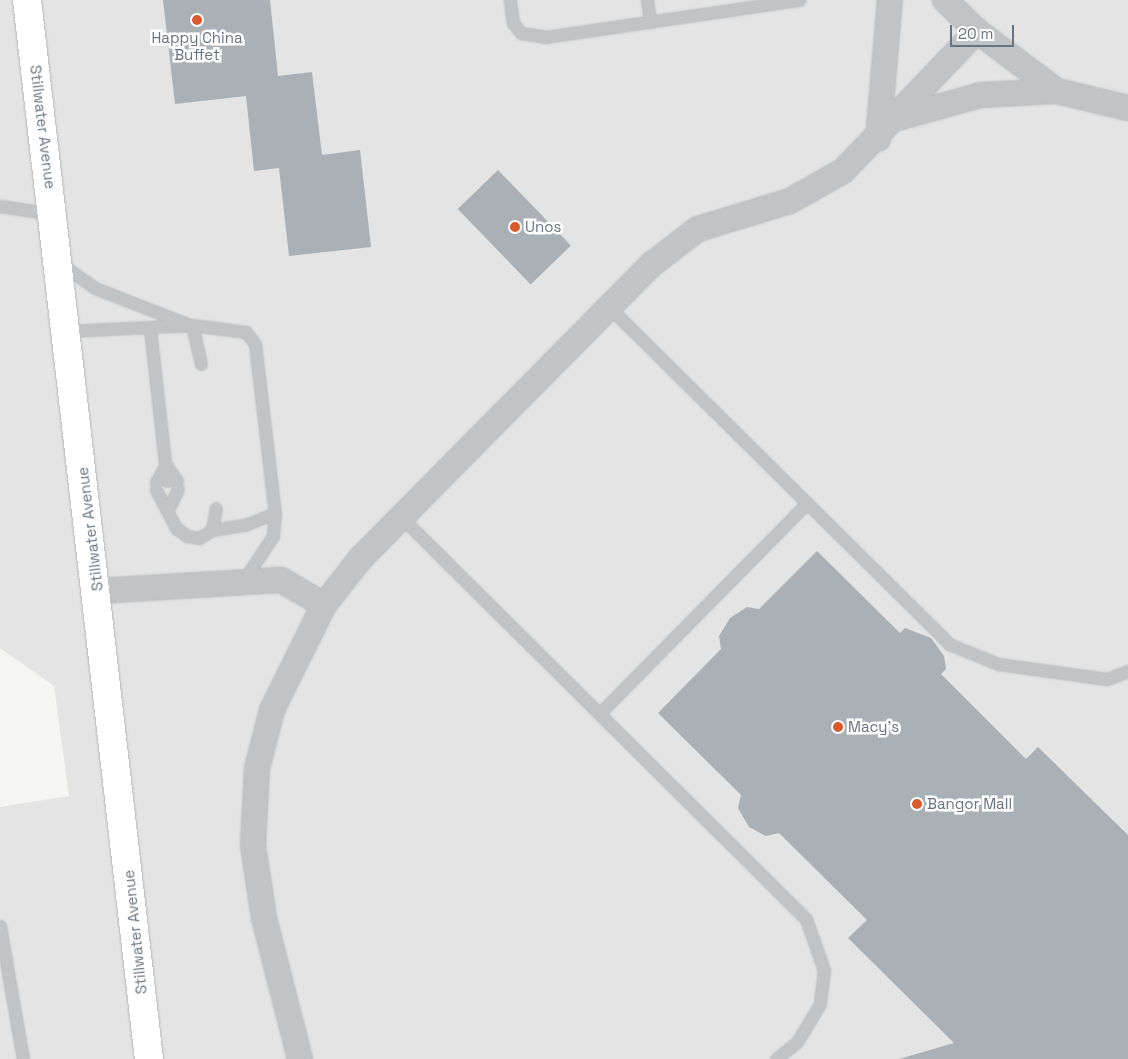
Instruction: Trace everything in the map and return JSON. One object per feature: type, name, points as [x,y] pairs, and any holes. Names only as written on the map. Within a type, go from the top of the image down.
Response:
[{"type":"main road","name":"Stillwater Avenue","points":[[27,0],[60,263],[149,1059]]},
{"type":"street","points":[[878,139],[890,0]]},
{"type":"street","points":[[945,0],[977,31],[1057,91]]},
{"type":"street","points":[[300,1059],[264,918],[252,845],[257,768],[272,710],[324,605],[401,517],[651,265],[698,229],[790,201],[843,171],[878,139],[977,31]]},
{"type":"street","points":[[898,118],[981,96],[1057,91],[1128,108]]},
{"type":"street","points":[[97,591],[281,580],[324,605]]},
{"type":"lane","points":[[510,0],[514,23],[521,33],[545,37],[799,0]]},
{"type":"lane","points":[[647,0],[650,22]]},
{"type":"lane","points":[[0,206],[54,214]]},
{"type":"lane","points":[[60,263],[95,288],[192,325]]},
{"type":"lane","points":[[609,307],[949,644],[965,654],[998,664],[1107,679],[1128,671]]},
{"type":"lane","points":[[192,325],[202,364]]},
{"type":"lane","points":[[67,331],[192,325],[246,332],[255,344],[275,513],[273,536],[242,583]]},
{"type":"lane","points":[[150,328],[166,465],[168,510],[176,528],[187,536],[200,538],[212,530],[245,525],[275,513]]},
{"type":"lane","points":[[167,486],[168,510]]},
{"type":"lane","points":[[600,713],[807,503]]},
{"type":"lane","points":[[212,530],[216,508]]},
{"type":"lane","points":[[401,517],[794,905],[815,936],[824,970],[820,1004],[797,1042],[776,1059]]},
{"type":"lane","points":[[0,926],[23,1059]]},
{"type":"shaded area","points":[[0,0],[1128,0],[1128,1059],[0,1059],[0,807],[69,796],[54,686],[0,648]]},
{"type":"building","points":[[163,0],[270,0],[278,76],[312,72],[322,155],[360,150],[371,247],[289,256],[279,168],[254,171],[246,96],[175,104]]},
{"type":"building","name":"Unos","points":[[498,170],[571,246],[531,284],[458,209]]},
{"type":"building","name":"Bangor Mall","points":[[817,551],[900,633],[905,628],[931,638],[944,656],[946,669],[941,674],[1026,759],[1038,747],[1128,835],[1128,1059],[899,1059],[954,1043],[848,938],[867,920],[779,833],[766,836],[749,827],[738,808],[741,795],[658,713],[721,649],[719,636],[730,618],[747,607],[759,609]]},
{"type":"place","name":"Happy China Buffet","points":[[197,20]]},
{"type":"place","name":"Unos","points":[[515,227]]},
{"type":"place","name":"Macy's","points":[[838,727]]},
{"type":"place","name":"Bangor Mall","points":[[917,804]]}]
